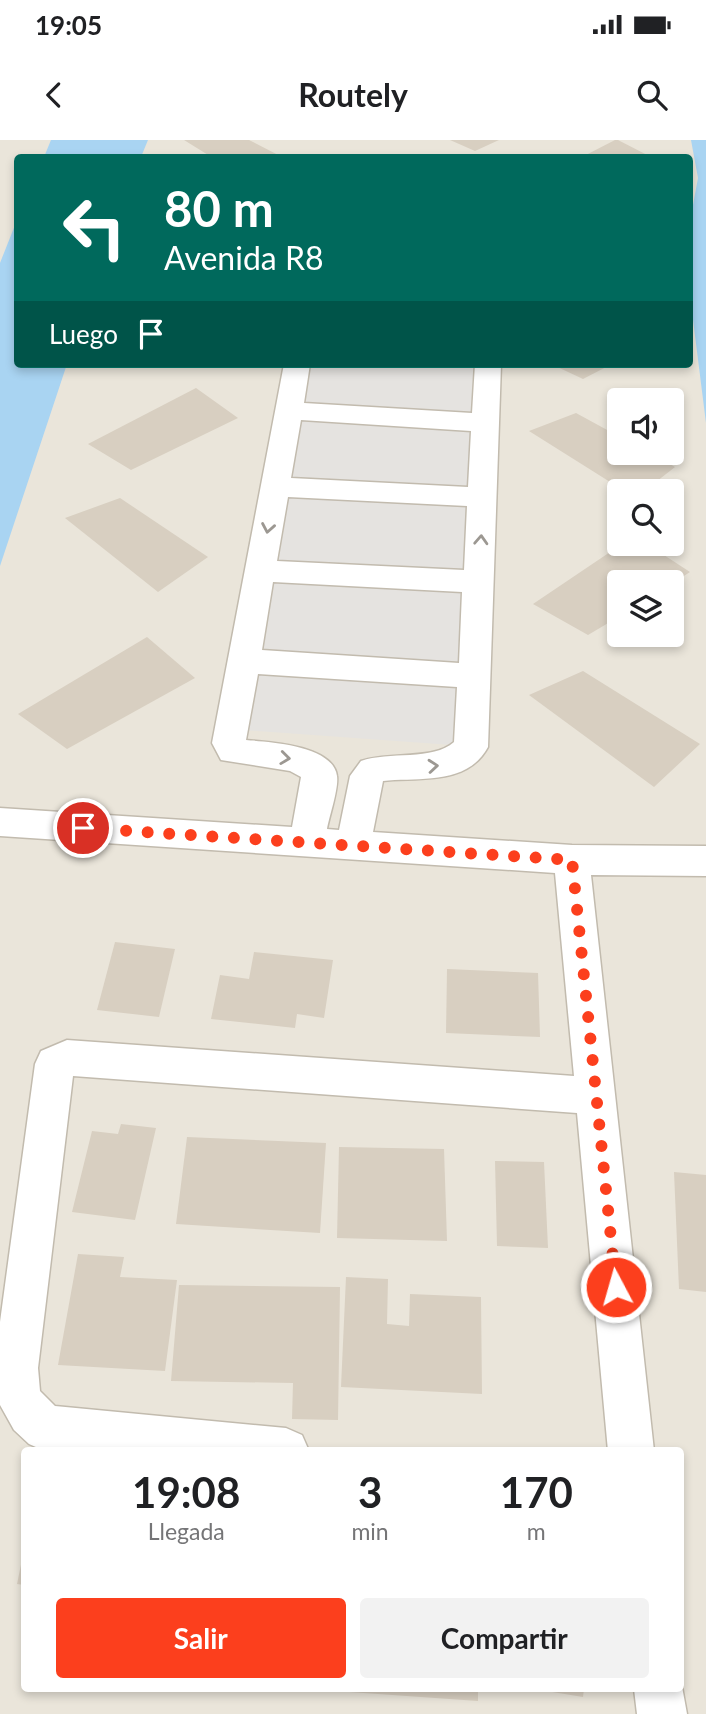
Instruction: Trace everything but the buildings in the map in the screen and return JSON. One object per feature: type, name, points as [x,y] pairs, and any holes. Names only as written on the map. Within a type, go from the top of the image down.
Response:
[{"type":"street","points":[[297,368],[229,743],[233,751],[300,760],[313,765],[320,776],[306,844]]},
{"type":"street","points":[[353,847],[367,776],[373,770],[442,766],[457,760],[471,747],[488,368]]},
{"type":"street","points":[[289,411],[486,423]]},
{"type":"street","points":[[275,487],[482,497]]},
{"type":"street","points":[[260,571],[479,583]]},
{"type":"street","points":[[243,661],[475,676]]},
{"type":"street","points":[[0,822],[572,860],[706,861]]},
{"type":"street","points":[[572,860],[631,1447]]},
{"type":"street","points":[[244,1447],[45,1428],[24,1410],[16,1392],[16,1368],[55,1065],[66,1058],[597,1096]]},
{"type":"street","points":[[659,1692],[662,1714]]},
{"type":"shaded area","points":[[0,140],[706,140],[706,1714],[0,1714]]},
{"type":"shaded area","points":[[306,368],[484,368],[466,746],[242,730]]},
{"type":"water","points":[[51,140],[148,140],[142,154],[45,154]]},
{"type":"water","points":[[691,140],[706,140],[706,423],[693,320],[693,205],[698,178]]},
{"type":"water","points":[[14,228],[14,368],[66,368],[0,566],[0,263]]},
{"type":"route","points":[[83,828],[572,860],[616,1287]]}]
